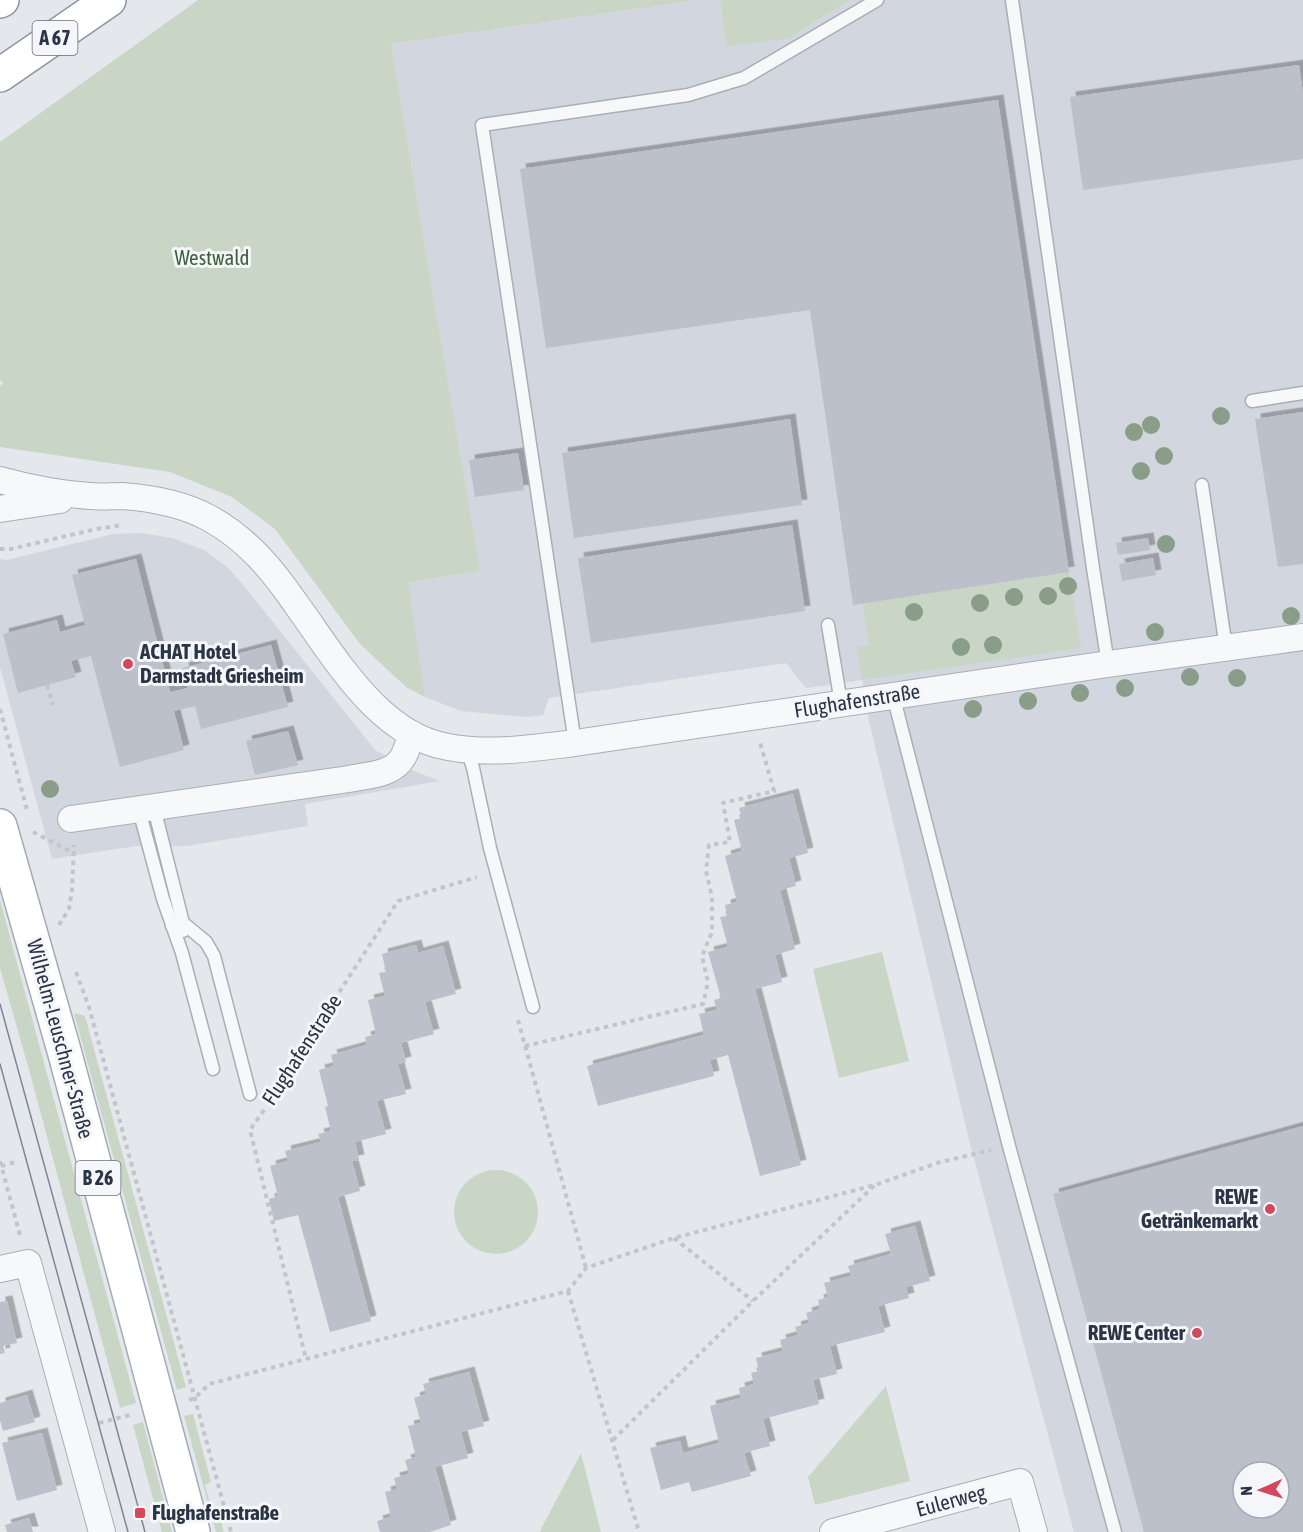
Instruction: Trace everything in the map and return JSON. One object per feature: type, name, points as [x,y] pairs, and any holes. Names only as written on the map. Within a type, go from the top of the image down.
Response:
[{"type":"main road","name":"A 67","points":[[0,75],[109,0]]},
{"type":"main road","name":"Wilhelm-Leuschner-Straße","points":[[15,823],[65,1054],[193,1532]]},
{"type":"street","name":"Flughafenstraße","points":[[0,480],[30,488],[90,496],[143,498],[188,509],[209,518],[246,542],[262,560],[372,705],[412,734],[447,747],[523,750],[1303,637]]},
{"type":"street","name":"Flughafenstraße","points":[[0,509],[90,496]]},
{"type":"street","points":[[71,819],[385,772],[402,759],[412,734]]},
{"type":"street","points":[[0,1269],[28,1263],[102,1532]]},
{"type":"street","name":"Eulerweg","points":[[833,1532],[1020,1482],[1034,1532]]},
{"type":"lane","points":[[575,743],[482,125],[687,95],[744,78],[877,0]]},
{"type":"lane","points":[[1012,0],[1108,664]]},
{"type":"lane","points":[[1252,401],[1303,393]]},
{"type":"lane","points":[[1202,485],[1226,648]]},
{"type":"lane","points":[[828,625],[841,704]]},
{"type":"lane","points":[[894,695],[1009,1146],[1115,1532]]},
{"type":"lane","points":[[467,749],[490,848],[533,1008]]},
{"type":"lane","points":[[147,809],[213,1069]]},
{"type":"lane","points":[[177,925],[206,942],[214,956],[250,1094]]},
{"type":"path","points":[[0,549],[11,549],[96,529],[124,525]]},
{"type":"path","points":[[47,685],[53,705]]},
{"type":"path","points":[[0,709],[15,823]]},
{"type":"path","points":[[525,1046],[703,1004],[708,982],[702,956],[712,932],[712,897],[706,871],[709,846],[730,842],[723,803],[774,791],[752,717]]},
{"type":"path","points":[[59,925],[69,909],[72,890],[75,853],[71,819]]},
{"type":"path","points":[[32,832],[75,853]]},
{"type":"path","name":"Flughafenstraße","points":[[306,1359],[250,1130],[398,901],[477,877]]},
{"type":"path","points":[[116,1107],[231,1532]]},
{"type":"path","points":[[195,1398],[208,1384],[568,1291],[586,1268],[675,1238],[875,1185],[937,1163],[1009,1146]]},
{"type":"path","points":[[16,1162],[1,1164],[28,1263]]},
{"type":"path","points":[[613,1440],[753,1301],[875,1185]]},
{"type":"path","points":[[675,1238],[753,1301]]},
{"type":"path","points":[[568,1291],[639,1532]]},
{"type":"path","points":[[99,1424],[133,1414]]},
{"type":"shaded area","points":[[698,0],[720,0],[726,45],[788,39],[850,0],[1303,0],[1303,1532],[1074,1532],[969,1140],[869,721],[862,680],[806,688],[786,663],[549,698],[543,715],[528,717],[461,711],[425,697],[407,582],[480,571],[391,44]]},
{"type":"shaded area","points":[[141,533],[172,538],[204,550],[227,567],[375,750],[406,768],[440,781],[305,804],[308,826],[186,846],[136,846],[52,859],[0,667],[0,559],[7,560],[113,534]]},
{"type":"green space","name":"Westwald","points":[[198,0],[698,0],[391,44],[480,571],[408,582],[425,697],[406,687],[360,644],[275,529],[232,497],[170,472],[0,447],[0,386],[3,383],[0,380],[0,142]]},
{"type":"green space","points":[[720,0],[850,0],[788,39],[726,46]]},
{"type":"green space","points":[[1069,572],[1081,648],[862,680],[857,647],[869,645],[862,603]]},
{"type":"green space","points":[[0,900],[136,1403],[120,1408],[0,968]]},
{"type":"green space","points":[[882,952],[909,1061],[839,1078],[813,969]]},
{"type":"green space","points":[[74,1013],[85,1016],[186,1387],[177,1390]]},
{"type":"green space","points":[[496,1170],[512,1173],[531,1189],[538,1212],[535,1228],[519,1247],[496,1254],[480,1251],[461,1235],[454,1212],[457,1196],[473,1177]]},
{"type":"green space","points":[[886,1386],[910,1481],[815,1505],[808,1477]]},
{"type":"green space","points":[[193,1414],[211,1482],[205,1485],[215,1521],[220,1519],[224,1532],[216,1532],[184,1416]]},
{"type":"green space","points":[[143,1422],[172,1532],[162,1532],[133,1425]]},
{"type":"green space","points":[[581,1453],[601,1532],[540,1532],[541,1529]]},
{"type":"building","points":[[1299,65],[1303,94],[1303,159],[1083,190],[1070,97]]},
{"type":"building","points":[[998,100],[1069,572],[853,605],[810,310],[546,348],[520,169]]},
{"type":"building","points":[[1303,412],[1303,564],[1278,567],[1255,419]]},
{"type":"building","points":[[790,419],[802,505],[574,538],[562,453]]},
{"type":"building","points":[[518,453],[524,490],[475,497],[469,460]]},
{"type":"building","points":[[792,525],[805,611],[591,643],[578,558]]},
{"type":"building","points":[[1148,538],[1150,550],[1118,555],[1116,543]]},
{"type":"building","points":[[1153,558],[1156,575],[1122,581],[1119,564]]},
{"type":"building","points":[[136,559],[170,692],[188,688],[183,668],[271,645],[288,707],[201,729],[195,706],[174,711],[184,750],[120,767],[91,656],[71,661],[76,677],[18,693],[3,634],[57,620],[60,632],[85,625],[72,575]]},
{"type":"building","points":[[288,731],[298,765],[255,775],[246,741]]},
{"type":"building","points":[[793,794],[808,853],[789,858],[796,886],[780,890],[795,949],[775,955],[782,982],[755,989],[801,1165],[760,1176],[728,1055],[710,1060],[714,1076],[598,1106],[587,1066],[704,1035],[699,1014],[717,1010],[714,1000],[721,998],[708,952],[728,947],[720,917],[727,916],[725,905],[737,902],[725,856],[742,851],[734,820],[742,818],[739,808]]},
{"type":"building","points":[[416,945],[418,953],[443,946],[456,994],[425,1002],[434,1034],[401,1043],[406,1062],[398,1064],[406,1094],[377,1101],[386,1134],[355,1142],[359,1160],[352,1161],[360,1191],[338,1197],[371,1321],[330,1332],[298,1215],[274,1221],[269,1199],[278,1196],[270,1166],[288,1161],[285,1151],[321,1142],[318,1134],[331,1131],[325,1107],[328,1106],[319,1070],[334,1066],[331,1055],[367,1045],[365,1037],[376,1034],[368,1000],[385,996],[379,973],[386,972],[382,954]]},
{"type":"building","name":"REWE Center","points":[[1303,1126],[1303,1532],[1144,1532],[1053,1194]]},
{"type":"building","points":[[915,1226],[930,1281],[906,1287],[909,1298],[878,1306],[885,1332],[830,1346],[837,1374],[813,1380],[819,1404],[763,1419],[770,1446],[744,1453],[751,1476],[692,1492],[689,1482],[661,1490],[650,1448],[680,1441],[683,1453],[719,1443],[710,1406],[741,1398],[739,1388],[754,1384],[751,1373],[759,1371],[756,1358],[783,1351],[780,1340],[798,1335],[795,1327],[809,1323],[806,1313],[820,1309],[818,1300],[828,1297],[824,1283],[851,1276],[848,1266],[891,1254],[885,1234]]},
{"type":"building","points":[[7,1301],[17,1343],[3,1346],[5,1353],[0,1354],[0,1302]]},
{"type":"building","points":[[469,1372],[484,1426],[461,1432],[468,1458],[435,1467],[451,1525],[430,1532],[380,1532],[377,1521],[391,1517],[385,1492],[397,1489],[394,1478],[409,1474],[405,1460],[416,1457],[408,1426],[421,1423],[414,1398],[426,1394],[423,1384]]},
{"type":"building","points":[[27,1395],[35,1422],[3,1431],[0,1420],[0,1403]]},
{"type":"building","points":[[42,1433],[57,1490],[17,1501],[2,1443]]},
{"type":"building","points":[[29,1518],[33,1532],[7,1532],[5,1525]]},
{"type":"tram line","points":[[0,1004],[145,1532]]},
{"type":"tram line","points":[[0,1064],[128,1532]]},
{"type":"place","name":"ACHAT Hotel Darmstadt Griesheim","points":[[128,664]]},
{"type":"place","name":"REWE Getränkemarkt","points":[[1270,1209]]},
{"type":"place","name":"REWE Center","points":[[1197,1333]]},
{"type":"place","name":"Flughafenstraße","points":[[140,1513]]}]
